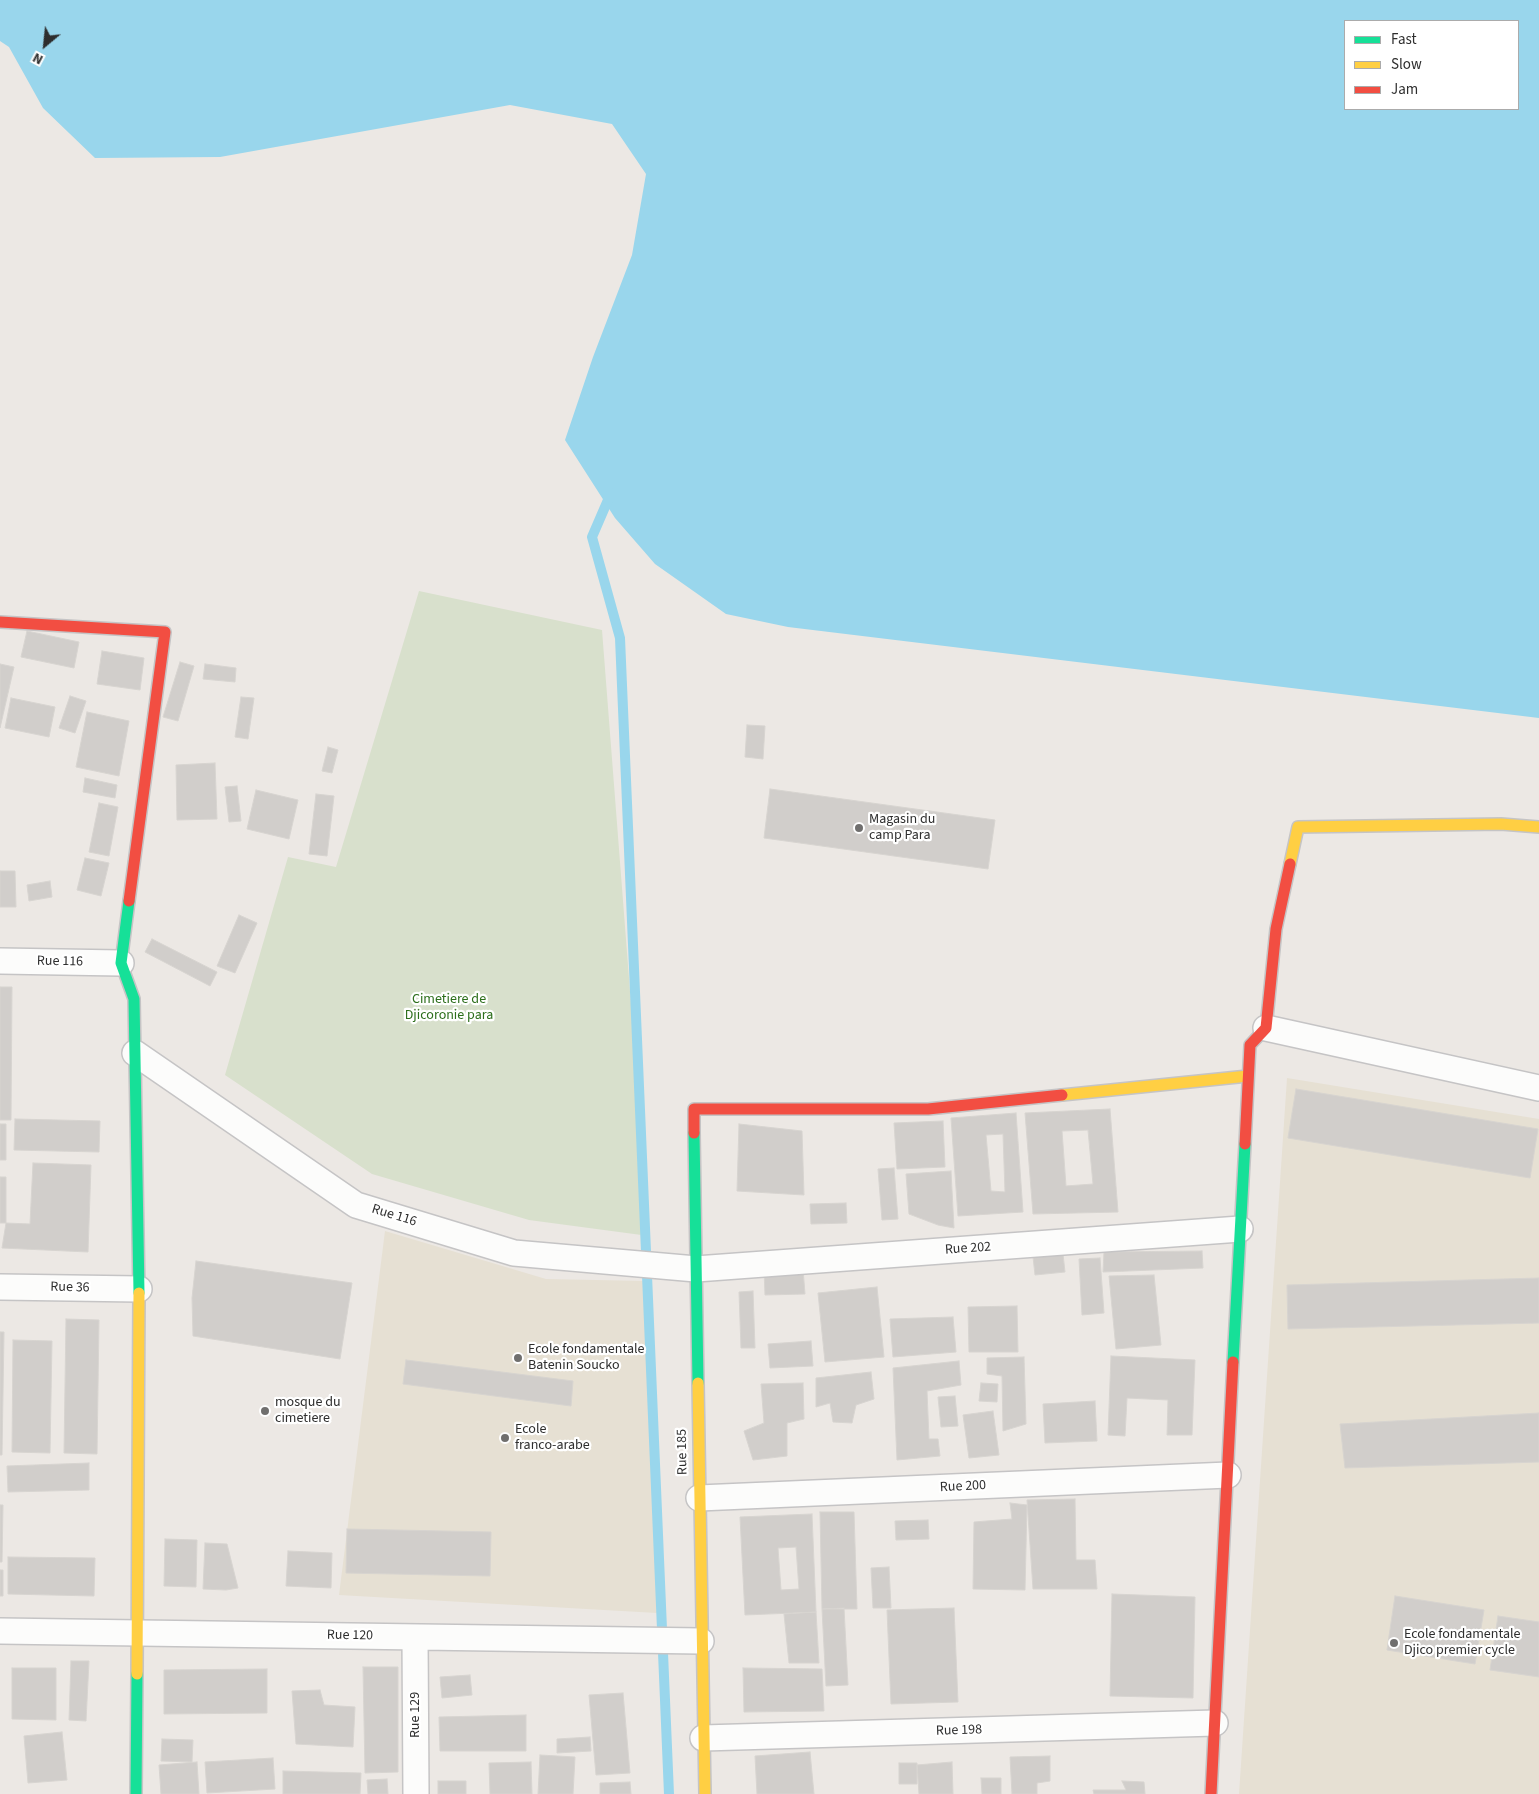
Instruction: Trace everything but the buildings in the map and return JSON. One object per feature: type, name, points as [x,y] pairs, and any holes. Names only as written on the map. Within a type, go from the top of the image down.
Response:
[{"type":"street","points":[[0,622],[165,632],[121,963],[134,999],[135,1053],[139,1289],[136,1794]]},
{"type":"street","points":[[1211,1794],[1250,1045],[1266,1028],[1276,929],[1298,827],[1501,824],[1539,827]]},
{"type":"street","name":"Rue 116","points":[[0,961],[121,963]]},
{"type":"street","points":[[1266,1028],[1539,1088]]},
{"type":"street","name":"Rue 116","points":[[135,1053],[356,1204],[514,1252],[696,1269]]},
{"type":"street","name":"Rue 185","points":[[705,1794],[701,1641],[694,1109],[928,1109],[1248,1076]]},
{"type":"street","name":"Rue 202","points":[[696,1269],[1240,1229]]},
{"type":"street","name":"Rue 36","points":[[0,1287],[139,1289]]},
{"type":"street","name":"Rue 200","points":[[699,1498],[1228,1475]]},
{"type":"street","name":"Rue 120","points":[[0,1631],[701,1641]]},
{"type":"street","name":"Rue 129","points":[[415,1637],[416,1794]]},
{"type":"street","name":"Rue 198","points":[[703,1738],[1214,1723]]},
{"type":"shaded area","points":[[1287,1078],[1539,1119],[1539,1794],[1239,1794]]},
{"type":"shaded area","name":"Ecole franco-arabe","points":[[385,1231],[546,1279],[645,1281],[657,1613],[339,1595]]},
{"type":"green space","name":"Cimetiere de Djicoronie para","points":[[419,591],[602,630],[649,1236],[529,1220],[372,1174],[225,1075],[288,857],[336,867]]},
{"type":"water","points":[[0,0],[1539,0],[1539,718],[788,627],[726,614],[655,564],[615,518],[565,440],[593,357],[632,255],[646,174],[612,124],[510,105],[220,157],[95,158],[43,108],[9,47],[0,41]]},
{"type":"waterway","points":[[611,493],[592,537],[620,638],[669,1794]]},
{"type":"traffic: fast","points":[[129,901],[121,963],[134,999],[139,1293]]},
{"type":"traffic: fast","points":[[694,1133],[698,1383]]},
{"type":"traffic: fast","points":[[1233,1362],[1245,1144]]},
{"type":"traffic: fast","points":[[136,1794],[137,1674]]},
{"type":"traffic: slow","points":[[1290,864],[1298,827],[1501,824],[1539,827]]},
{"type":"traffic: slow","points":[[1062,1095],[1248,1076]]},
{"type":"traffic: slow","points":[[137,1674],[139,1293]]},
{"type":"traffic: slow","points":[[698,1383],[705,1794]]},
{"type":"traffic: jam","points":[[0,622],[165,632],[129,901]]},
{"type":"traffic: jam","points":[[1245,1144],[1250,1045],[1266,1028],[1276,929],[1290,864]]},
{"type":"traffic: jam","points":[[694,1133],[694,1109],[928,1109],[1062,1095]]},
{"type":"traffic: jam","points":[[1211,1794],[1233,1362]]},
{"type":"place","name":"Magasin du camp Para","points":[[859,828]]},
{"type":"place","name":"Ecole fondamentale Batenin Soucko","points":[[518,1358]]},
{"type":"place","name":"mosque du cimetiere","points":[[265,1411]]},
{"type":"place","name":"Ecole franco-arabe","points":[[505,1438]]},
{"type":"place","name":"Ecole fondamentale Djico premier cycle","points":[[1394,1643]]}]
